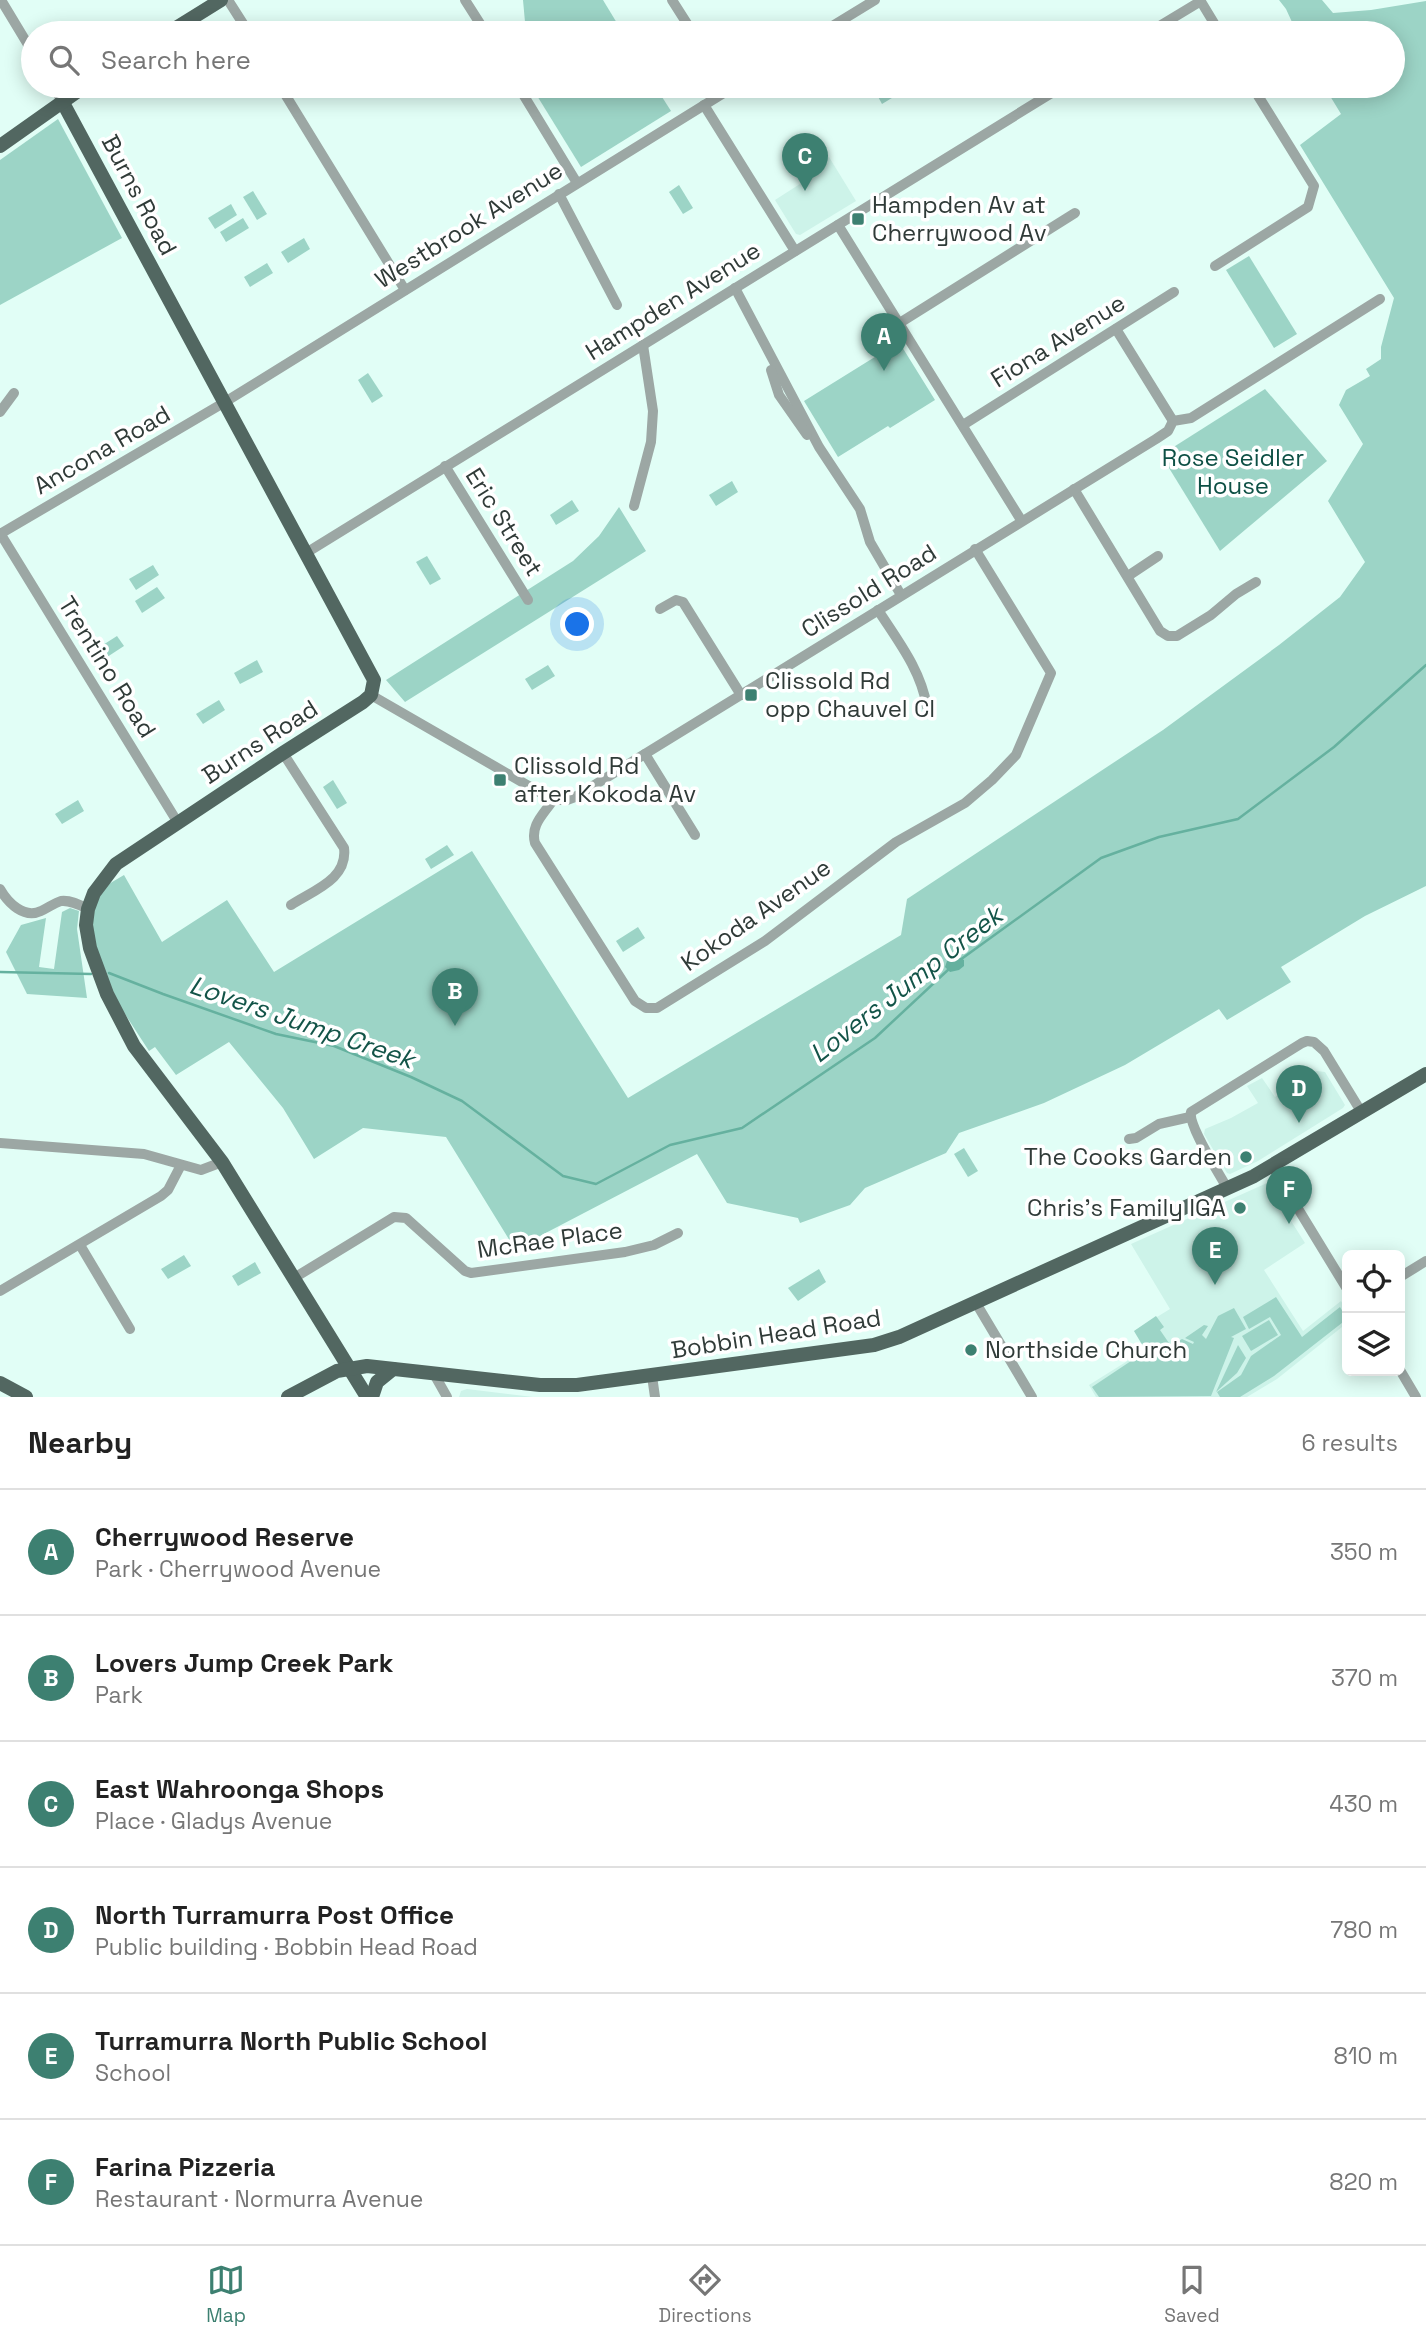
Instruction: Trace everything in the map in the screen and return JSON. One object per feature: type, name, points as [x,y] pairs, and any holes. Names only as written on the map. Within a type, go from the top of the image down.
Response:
[{"type":"main road","points":[[187,21],[221,0]]},
{"type":"main road","points":[[0,146],[67,98]]},
{"type":"main road","name":"Burns Road","points":[[62,101],[373,680],[371,695],[116,864],[98,884],[88,909],[86,925],[90,948],[107,994],[125,1030],[141,1056],[222,1162],[369,1397]]},
{"type":"main road","name":"Bobbin Head Road","points":[[290,1396],[330,1374],[367,1366],[559,1386],[874,1345],[899,1337],[976,1303],[1272,1166],[1426,1074]]},
{"type":"main road","points":[[369,1397],[377,1382],[393,1369]]},
{"type":"main road","points":[[0,1383],[26,1397]]},
{"type":"street","points":[[1,0],[21,33]]},
{"type":"street","points":[[228,0],[241,21]]},
{"type":"street","points":[[465,0],[478,21]]},
{"type":"street","points":[[672,0],[685,21]]},
{"type":"street","points":[[841,21],[875,0]]},
{"type":"street","points":[[1168,21],[1200,1],[1212,21]]},
{"type":"street","points":[[288,98],[405,290]]},
{"type":"street","points":[[524,98],[577,183]]},
{"type":"street","name":"Westbrook Avenue","points":[[225,402],[714,98]]},
{"type":"street","name":"Hampden Avenue","points":[[306,553],[1044,98]]},
{"type":"street","points":[[1215,266],[1308,207],[1314,186],[1259,98]]},
{"type":"street","points":[[704,105],[795,251]]},
{"type":"street","points":[[559,194],[617,305]]},
{"type":"street","points":[[898,324],[1075,213]]},
{"type":"street","points":[[838,225],[1021,520]]},
{"type":"street","points":[[735,288],[763,341],[779,395],[800,428],[819,447],[860,509],[870,542],[901,595]]},
{"type":"street","name":"Fiona Avenue","points":[[963,425],[1174,292]]},
{"type":"street","name":"Clissold Road","points":[[553,800],[575,797],[1168,431],[1173,421],[1191,418],[1380,299]]},
{"type":"street","points":[[1116,329],[1173,421]]},
{"type":"street","points":[[634,506],[651,442],[653,411],[643,345]]},
{"type":"street","points":[[0,412],[14,393]]},
{"type":"street","name":"Ancona Road","points":[[0,534],[225,402]]},
{"type":"street","name":"Eric Street","points":[[445,467],[528,600]]},
{"type":"street","points":[[1074,489],[1160,631],[1168,636],[1177,636],[1256,582]]},
{"type":"street","name":"Trentino Road","points":[[0,534],[178,823]]},
{"type":"street","name":"Kokoda Avenue","points":[[553,800],[538,820],[534,831],[535,843],[635,1001],[646,1008],[657,1008],[765,941],[896,842],[965,803],[1016,755],[1051,673],[975,549]]},
{"type":"street","points":[[1128,576],[1158,556]]},
{"type":"street","points":[[660,609],[676,600],[683,603],[741,695]]},
{"type":"street","points":[[878,610],[912,663],[925,694],[927,707]]},
{"type":"street","points":[[371,695],[553,800]]},
{"type":"street","points":[[283,752],[344,848],[345,855],[338,875],[291,905]]},
{"type":"street","points":[[645,754],[695,835]]},
{"type":"street","points":[[0,889],[11,903],[24,913],[38,913],[60,901],[72,902],[88,909]]},
{"type":"street","points":[[1189,1117],[1201,1104],[1307,1041],[1314,1042],[1324,1051],[1362,1112]]},
{"type":"street","points":[[1129,1139],[1136,1138],[1159,1124],[1189,1117]]},
{"type":"street","points":[[1189,1117],[1227,1188]]},
{"type":"street","points":[[0,1143],[144,1154],[201,1170],[222,1162]]},
{"type":"street","points":[[0,1291],[161,1196],[168,1190],[181,1165]]},
{"type":"street","points":[[1272,1166],[1342,1281]]},
{"type":"street","name":"McRae Place","points":[[294,1278],[394,1217],[400,1216],[406,1218],[465,1271],[471,1273],[625,1252],[654,1244],[678,1233]]},
{"type":"street","points":[[80,1245],[130,1329]]},
{"type":"street","points":[[1405,1274],[1426,1261]]},
{"type":"street","points":[[976,1303],[1028,1396]]},
{"type":"street","points":[[435,1374],[447,1397]]},
{"type":"street","points":[[652,1376],[655,1397]]},
{"type":"street","points":[[1404,1376],[1416,1397]]},
{"type":"shaded area","points":[[829,157],[856,201],[800,235],[796,234],[775,200],[803,182],[800,175]]},
{"type":"shaded area","points":[[957,956],[964,960],[964,966],[950,972],[945,967],[947,961]]},
{"type":"shaded area","points":[[1317,1071],[1325,1072],[1345,1105],[1343,1108],[1258,1161],[1227,1173],[1204,1134],[1205,1129],[1258,1103],[1247,1086],[1262,1078],[1275,1097]]},
{"type":"shaded area","points":[[1267,1183],[1305,1243],[1264,1270],[1303,1331],[1341,1301],[1342,1327],[1277,1379],[1247,1397],[1096,1397],[1089,1385],[1145,1350],[1134,1331],[1170,1309],[1131,1244]]},
{"type":"shaded area","points":[[467,1389],[533,1397],[459,1397],[461,1391]]},
{"type":"green space","points":[[523,0],[603,0],[616,21],[525,21]]},
{"type":"green space","points":[[1279,0],[1322,0],[1333,13],[1426,1],[1426,886],[1365,916],[1281,967],[1291,982],[1227,1020],[1219,1009],[1125,1065],[1044,1103],[959,1133],[946,1153],[865,1188],[850,1205],[800,1223],[798,1218],[727,1203],[697,1154],[515,1249],[446,1137],[363,1128],[314,1159],[283,1108],[229,1042],[176,1075],[155,1047],[149,1051],[112,994],[92,942],[91,904],[102,888],[124,875],[162,942],[227,900],[274,972],[472,851],[628,1098],[901,935],[907,899],[1163,730],[1340,597],[1365,562],[1328,501],[1363,444],[1339,405],[1346,390],[1370,376],[1366,369],[1381,359],[1381,347],[1394,298],[1300,145],[1341,114],[1331,98],[1405,98],[1405,21],[1292,21]]},
{"type":"green space","points":[[538,98],[663,98],[671,111],[581,167]]},
{"type":"green space","points":[[879,98],[892,98],[882,104]]},
{"type":"green space","points":[[58,119],[122,238],[0,305],[0,160]]},
{"type":"green space","points":[[679,185],[693,208],[683,214],[669,192]]},
{"type":"green space","points":[[253,191],[267,214],[257,220],[243,197]]},
{"type":"green space","points":[[231,204],[237,215],[215,229],[208,218]]},
{"type":"green space","points":[[243,218],[249,228],[226,242],[220,232]]},
{"type":"green space","points":[[304,238],[310,249],[288,263],[281,252]]},
{"type":"green space","points":[[1249,256],[1297,334],[1274,348],[1226,270]]},
{"type":"green space","points":[[267,263],[273,273],[250,287],[244,277]]},
{"type":"green space","points":[[899,342],[935,400],[838,457],[804,401]]},
{"type":"green space","points":[[368,373],[383,396],[372,403],[358,380]]},
{"type":"green space","name":"Rose Seidler House","points":[[1265,389],[1327,461],[1220,551],[1161,455]]},
{"type":"green space","points":[[732,481],[738,492],[716,506],[709,495]]},
{"type":"green space","points":[[572,500],[579,511],[556,525],[550,515]]},
{"type":"green space","points":[[619,507],[646,551],[405,702],[386,680],[573,561],[599,536]]},
{"type":"green space","points":[[427,556],[441,579],[430,585],[416,562]]},
{"type":"green space","points":[[153,565],[159,575],[136,590],[129,579]]},
{"type":"green space","points":[[157,587],[165,598],[142,613],[135,601]]},
{"type":"green space","points":[[117,636],[124,646],[101,661],[95,650]]},
{"type":"green space","points":[[257,660],[263,672],[240,684],[234,673]]},
{"type":"green space","points":[[548,665],[555,676],[532,690],[525,679]]},
{"type":"green space","points":[[219,700],[225,710],[203,724],[196,714]]},
{"type":"green space","points":[[333,780],[347,803],[337,809],[323,787]]},
{"type":"green space","points":[[78,800],[84,811],[62,824],[55,814]]},
{"type":"green space","points":[[447,845],[454,855],[431,869],[425,859]]},
{"type":"green space","points":[[70,908],[79,911],[77,929],[87,998],[27,994],[6,952],[21,925],[46,918],[39,967],[54,969],[62,912]]},
{"type":"green space","points":[[638,927],[645,938],[623,952],[616,941]]},
{"type":"green space","points":[[964,1148],[978,1171],[968,1177],[954,1154]]},
{"type":"green space","points":[[1225,1252],[1231,1262],[1216,1271],[1211,1260]]},
{"type":"green space","points":[[184,1255],[191,1266],[168,1279],[161,1269]]},
{"type":"green space","points":[[255,1262],[261,1273],[238,1286],[232,1276]]},
{"type":"green space","points":[[819,1269],[826,1282],[798,1301],[788,1288]]},
{"type":"green space","points":[[1276,1297],[1302,1337],[1340,1307],[1342,1310],[1342,1323],[1274,1376],[1240,1397],[1220,1397],[1217,1392],[1241,1375],[1251,1356],[1281,1335],[1270,1317],[1249,1329],[1243,1317]]},
{"type":"green space","points":[[1234,1308],[1246,1329],[1231,1337],[1234,1338],[1211,1396],[1099,1397],[1092,1387],[1146,1351],[1134,1331],[1156,1316],[1164,1327],[1160,1330],[1171,1346],[1182,1339],[1193,1344],[1194,1342],[1185,1338],[1204,1325],[1208,1326],[1202,1335],[1206,1339],[1218,1316]]},
{"type":"green space","points":[[1269,1320],[1278,1335],[1251,1351],[1242,1336]]},
{"type":"green space","points":[[1238,1345],[1246,1358],[1237,1373],[1216,1392]]},
{"type":"waterway","name":"Lovers Jump Creek","points":[[960,960],[1101,858],[1159,837],[1238,819],[1334,747],[1426,665]]},
{"type":"waterway","name":"Lovers Jump Creek","points":[[109,973],[276,1034],[334,1046],[411,1077],[462,1101],[563,1176],[596,1184],[670,1145],[742,1128],[875,1038],[949,969]]},
{"type":"waterway","name":"Lovers Jump Creek","points":[[0,972],[91,974]]},
{"type":"place","name":"East Wahroonga Shops","points":[[805,191]]},
{"type":"place","name":"Hampden Av at Cherrywood Av","points":[[858,219]]},
{"type":"place","name":"Cherrywood Reserve","points":[[884,371]]},
{"type":"place","name":"Clissold Rd opp Chauvel Cl","points":[[751,695]]},
{"type":"place","name":"Clissold Rd after Kokoda Av","points":[[500,780]]},
{"type":"place","name":"Lovers Jump Creek Park","points":[[455,1026]]},
{"type":"place","name":"North Turramurra Post Office","points":[[1299,1123]]},
{"type":"place","name":"The Cooks Garden","points":[[1246,1157]]},
{"type":"place","name":"Chris's Family IGA","points":[[1240,1208]]},
{"type":"place","name":"Farina Pizzeria","points":[[1289,1224]]},
{"type":"place","name":"Turramurra North Public School","points":[[1215,1285]]},
{"type":"place","name":"Northside Church","points":[[971,1350]]}]
